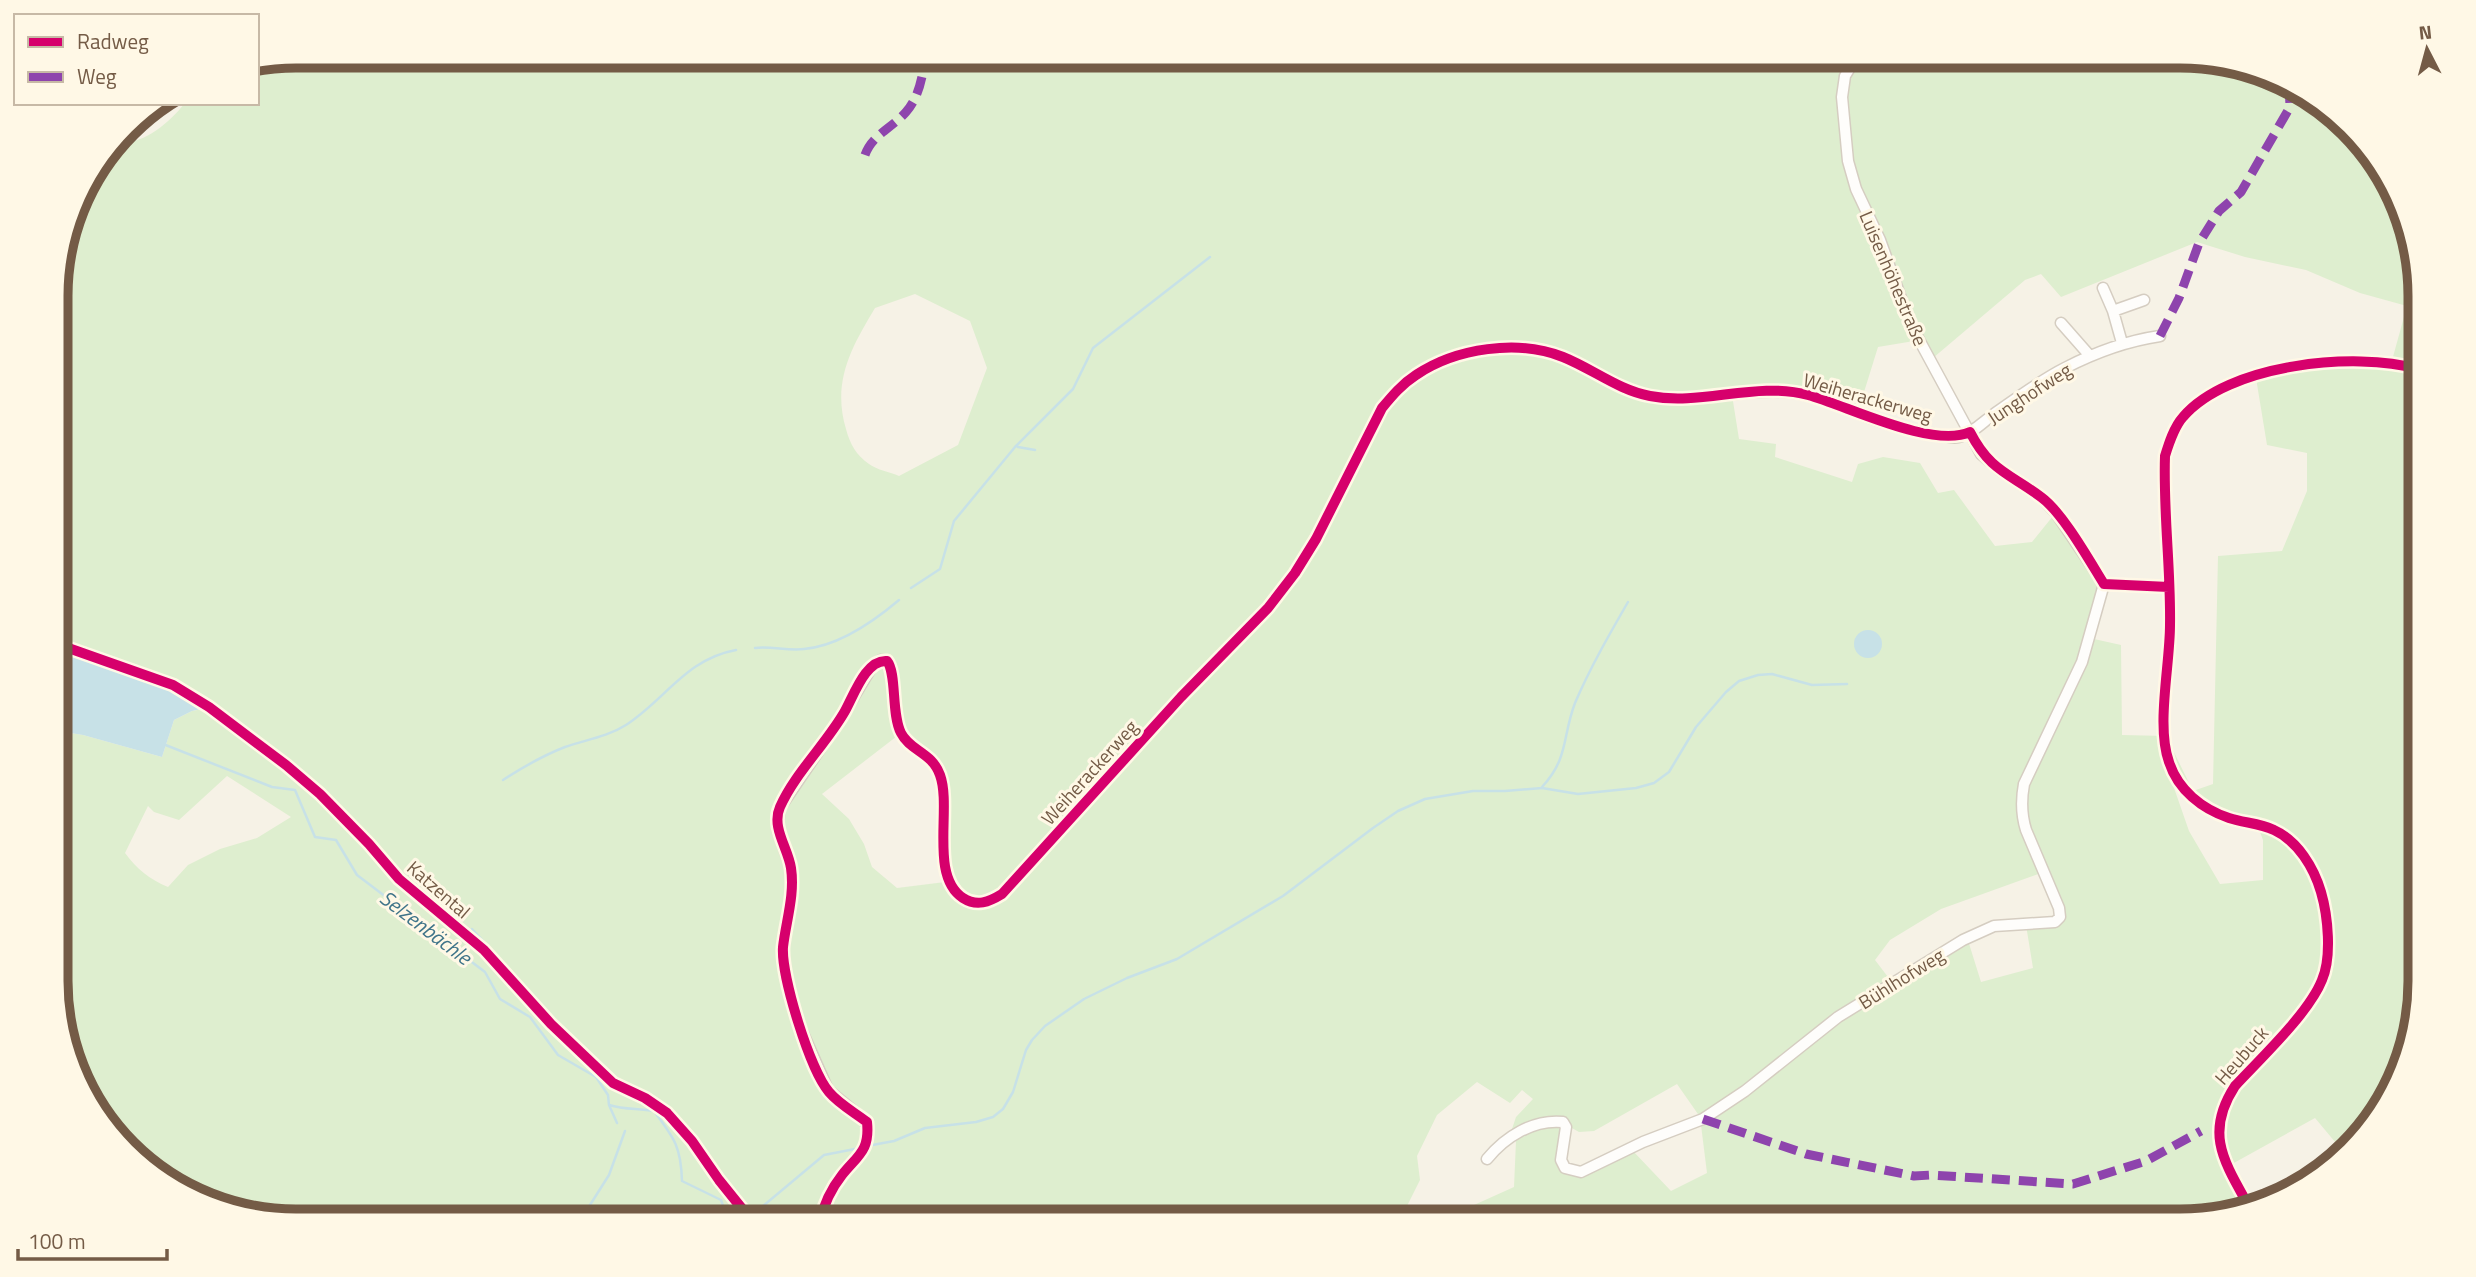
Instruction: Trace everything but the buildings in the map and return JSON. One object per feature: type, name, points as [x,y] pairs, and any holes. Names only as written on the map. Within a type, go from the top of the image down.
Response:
[{"type":"street","name":"Luisenhöhestraße","points":[[1850,68],[1845,76],[1842,97],[1848,161],[1856,189],[1880,240],[1910,323],[1981,454],[2041,497],[2056,513],[2104,584]]},
{"type":"street","points":[[2103,288],[2113,310],[2122,343]]},
{"type":"street","points":[[2113,310],[2144,300]]},
{"type":"street","name":"Junghofweg","points":[[2061,323],[2090,356]]},
{"type":"street","name":"Junghofweg","points":[[1970,432],[2047,379],[2090,356],[2122,343],[2160,336]]},
{"type":"street","name":"Weiherackerweg","points":[[823,1209],[842,1174],[864,1149],[868,1135],[867,1122],[828,1090],[797,1020],[786,976],[783,950],[790,907],[791,868],[778,831],[779,810],[841,718],[873,664],[881,660],[892,666],[894,706],[900,733],[907,743],[921,750],[940,775],[943,788],[943,846],[947,874],[955,892],[965,900],[987,903],[1002,894],[1181,697],[1268,608],[1295,573],[1316,539],[1382,408],[1397,390],[1427,368],[1449,358],[1497,349],[1546,351],[1627,390],[1650,396],[1688,399],[1786,391],[1806,394],[1903,428],[1945,437],[1959,437],[1970,432]]},
{"type":"street","points":[[2104,584],[2169,587],[2165,456],[2182,418],[2196,405],[2214,393],[2252,377],[2302,364],[2368,361],[2408,367]]},
{"type":"street","name":"Bühlhofweg","points":[[1487,1159],[1506,1139],[1549,1120],[1563,1122],[1566,1127],[1561,1160],[1565,1168],[1581,1172],[1592,1168],[1643,1142],[1703,1119],[1745,1091],[1838,1017],[1963,940],[1994,926],[2055,922],[2060,917],[2059,908],[2022,816],[2024,784],[2082,662],[2104,584]]},
{"type":"street","name":"Heubuck","points":[[2169,587],[2170,636],[2163,732],[2169,762],[2179,783],[2195,800],[2230,818],[2257,823],[2277,831],[2299,849],[2317,878],[2326,910],[2328,936],[2323,979],[2308,1006],[2235,1086],[2225,1101],[2220,1119],[2219,1144],[2245,1199]]},
{"type":"street","name":"Katzental","points":[[68,648],[173,685],[209,707],[286,765],[330,804],[399,879],[484,950],[551,1024],[613,1083],[645,1098],[667,1113],[692,1141],[742,1209]]},
{"type":"green space","points":[[296,68],[2180,68],[2239,76],[2281,92],[2319,115],[2361,157],[2390,209],[2400,237],[2406,267],[2408,296],[2408,981],[2400,1040],[2384,1082],[2369,1107],[2337,1145],[2315,1118],[2223,1169],[2239,1200],[2195,1208],[1474,1208],[1474,1205],[1514,1187],[1516,1141],[1512,1129],[1516,1117],[1533,1099],[1522,1090],[1510,1103],[1477,1082],[1437,1115],[1417,1156],[1420,1180],[1407,1208],[296,1209],[252,1204],[223,1197],[195,1185],[146,1152],[125,1131],[107,1107],[92,1082],[76,1040],[68,981],[68,733],[162,757],[174,720],[192,711],[208,708],[68,649],[70,267],[76,237],[86,209],[115,157],[128,142],[155,131],[183,105],[259,105],[259,72]],"holes":[[[2197,242],[2245,257],[2306,270],[2360,293],[2407,306],[2391,364],[2302,364],[2256,378],[2267,445],[2307,453],[2307,491],[2282,551],[2218,556],[2213,784],[2193,791],[2166,736],[2122,735],[2121,645],[2094,639],[2099,586],[2053,516],[2032,542],[1995,546],[1954,490],[1938,493],[1920,463],[1883,457],[1858,464],[1852,482],[1775,457],[1776,444],[1739,439],[1732,395],[1806,394],[1831,403],[1860,405],[1878,347],[1920,340],[1933,358],[2025,280],[2041,274],[2061,297]],[[915,294],[970,321],[987,368],[958,445],[899,476],[872,466],[854,449],[846,429],[841,396],[846,366],[858,337],[875,308]],[[901,733],[940,775],[945,882],[897,888],[872,867],[864,844],[849,819],[822,794]],[[227,776],[291,817],[257,838],[220,849],[188,865],[168,887],[144,873],[125,853],[148,806],[154,812],[179,820]],[[2173,785],[2209,809],[2257,824],[2263,840],[2263,880],[2220,884],[2189,831]],[[2044,872],[2060,917],[2026,925],[2033,968],[1981,982],[1966,934],[1891,981],[1875,960],[1890,940],[1941,909]],[[1677,1084],[1700,1117],[1707,1173],[1671,1191],[1632,1150],[1579,1169],[1565,1163],[1570,1127],[1579,1132],[1594,1131]]]},
{"type":"water","points":[[1868,630],[1878,634],[1882,644],[1878,654],[1868,658],[1858,654],[1854,644],[1858,634]]},
{"type":"water","points":[[68,648],[173,685],[209,707],[192,711],[174,720],[162,757],[68,733]]},
{"type":"waterway","points":[[911,588],[940,569],[954,521],[1015,447],[1073,389],[1093,348],[1210,257]]},
{"type":"waterway","points":[[1018,447],[1035,450]]},
{"type":"waterway","points":[[755,648],[798,649],[830,643],[867,624],[899,600]]},
{"type":"waterway","points":[[1542,787],[1561,757],[1571,715],[1581,690],[1628,602]]},
{"type":"waterway","points":[[503,780],[557,750],[619,729],[640,715],[677,681],[703,662],[736,650]]},
{"type":"waterway","points":[[867,1146],[894,1141],[925,1128],[976,1122],[993,1117],[1003,1109],[1013,1092],[1026,1050],[1045,1026],[1084,999],[1127,978],[1177,959],[1283,896],[1398,811],[1425,799],[1473,791],[1542,788],[1578,794],[1636,788],[1654,783],[1669,772],[1696,727],[1739,681],[1772,674],[1812,685],[1847,684]]},
{"type":"waterway","name":"Selzenbächle","points":[[163,744],[272,787],[295,790],[315,837],[336,840],[357,875],[485,972],[500,999],[530,1017],[558,1055],[596,1077],[608,1095],[609,1105],[654,1111],[675,1143],[682,1181],[721,1200],[724,1209]]},
{"type":"waterway","points":[[472,929],[560,1025]]},
{"type":"waterway","points":[[609,1105],[617,1123]]},
{"type":"waterway","points":[[588,1209],[609,1175],[625,1131]]},
{"type":"waterway","points":[[760,1209],[824,1155],[860,1148]]},
{"type":"marked path","points":[[865,155],[872,142],[911,106],[920,86],[924,68]]},
{"type":"marked path","points":[[2160,336],[2179,298],[2199,243],[2219,211],[2241,192],[2290,107],[2290,97]]},
{"type":"marked path","points":[[1703,1119],[1806,1154],[1914,1176],[2073,1184],[2146,1161],[2201,1131]]},
{"type":"cycle path","points":[[824,1209],[834,1186],[865,1146],[867,1122],[842,1104],[821,1081],[798,1022],[784,961],[783,947],[792,878],[779,830],[778,815],[786,794],[838,723],[867,672],[880,662],[887,661],[892,675],[896,715],[901,733],[910,744],[932,761],[940,775],[944,805],[944,858],[953,888],[963,898],[973,902],[997,897],[1181,697],[1268,608],[1295,573],[1316,539],[1382,408],[1406,382],[1432,366],[1450,358],[1488,349],[1527,348],[1563,357],[1627,389],[1650,396],[1689,398],[1788,391],[1808,395],[1913,431],[1954,436],[1970,432],[1977,445],[1993,463],[2041,497],[2058,514],[2104,584],[2169,587]]},
{"type":"cycle path","points":[[2245,1199],[2221,1146],[2221,1118],[2235,1086],[2283,1035],[2316,993],[2327,960],[2327,924],[2318,883],[2298,848],[2274,830],[2229,818],[2201,804],[2178,781],[2169,762],[2164,731],[2170,625],[2165,456],[2172,435],[2183,417],[2203,399],[2230,385],[2294,366],[2328,362],[2361,361],[2408,367]]},
{"type":"cycle path","points":[[68,648],[173,685],[209,707],[286,765],[320,794],[399,879],[484,950],[551,1024],[613,1083],[645,1098],[667,1113],[692,1141],[742,1209]]}]
